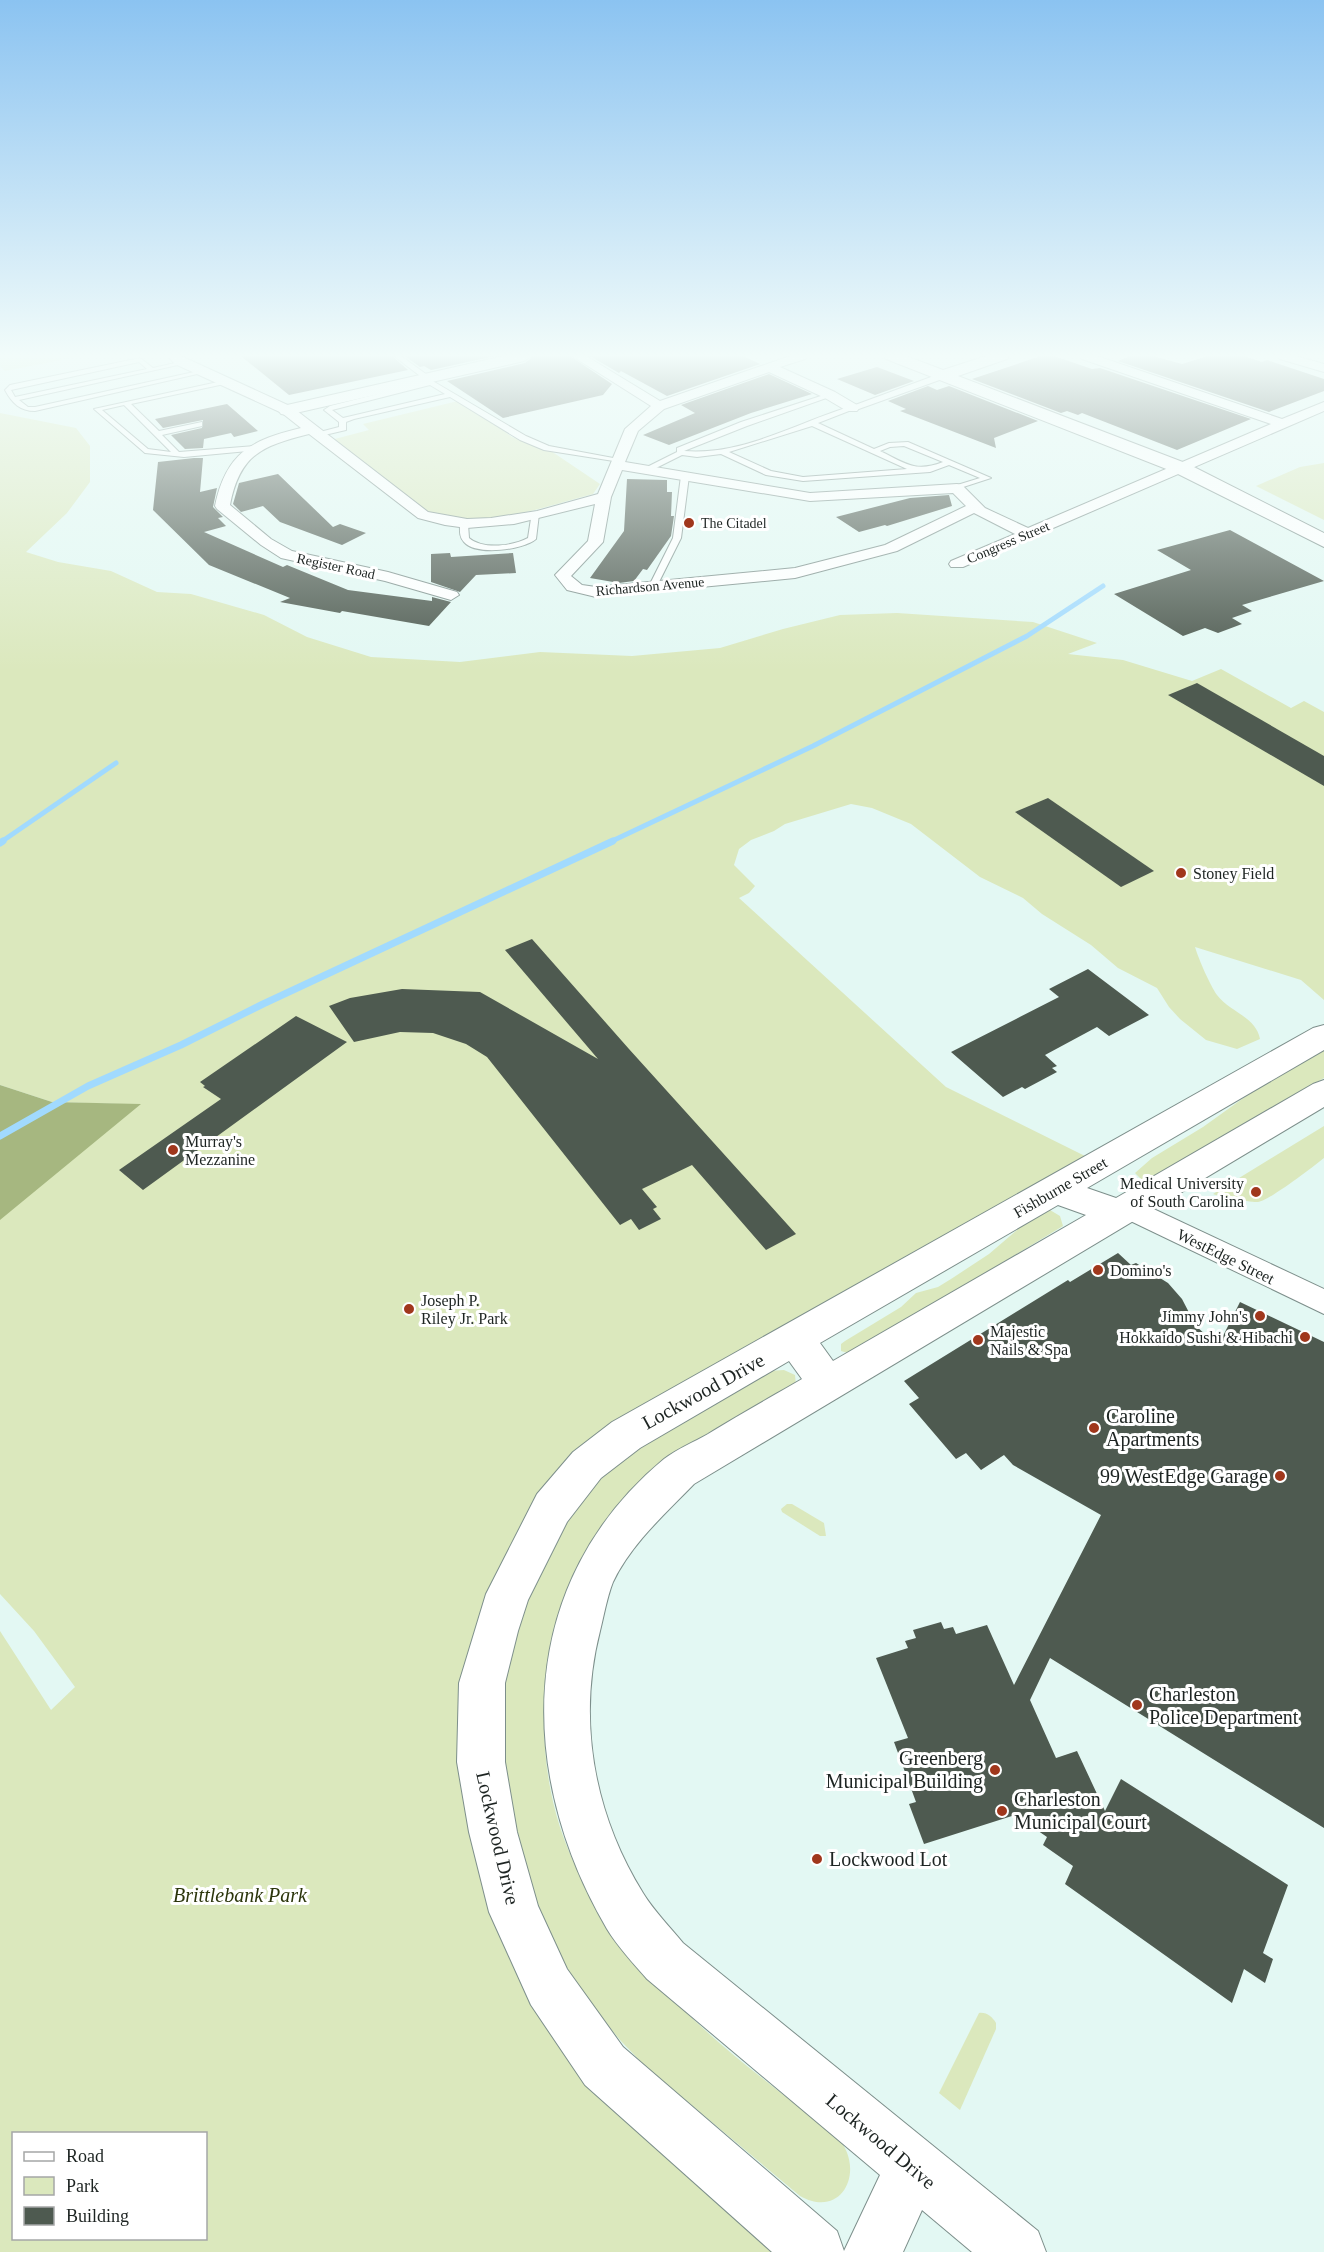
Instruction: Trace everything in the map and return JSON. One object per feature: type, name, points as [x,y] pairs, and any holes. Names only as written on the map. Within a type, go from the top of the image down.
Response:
[{"type":"main road","points":[[1163,461],[1324,541]]},
{"type":"main road","name":"Fishburne Street","points":[[795,1339],[1324,1036]]},
{"type":"main road","points":[[795,1339],[828,1385],[1324,1092]]},
{"type":"main road","points":[[1055,1190],[1124,1210]]},
{"type":"main road","name":"Lockwood Drive","points":[[795,1339],[626,1434],[587,1465],[552,1508],[508,1594],[482,1683],[480,1725],[481,1762],[493,1832],[514,1912],[549,1987],[604,2066],[816,2252]]},
{"type":"main road","name":"Lockwood Drive","points":[[828,1385],[680,1471],[626,1526],[596,1572],[576,1633],[566,1689],[567,1750],[576,1800],[592,1850],[626,1913],[665,1961],[1017,2252]]},
{"type":"main road","points":[[873,2252],[913,2168]]},
{"type":"street","name":"Register Road","points":[[240,461],[224,486],[222,506],[266,542],[287,555],[388,577],[451,595]]},
{"type":"street","points":[[354,461],[423,515],[442,522],[464,524],[534,514],[604,497]]},
{"type":"street","name":"Congress Street","points":[[957,564],[1197,461]]},
{"type":"street","points":[[619,462],[770,492],[810,497],[957,488],[975,507],[1028,534]]},
{"type":"street","name":"Richardson Avenue","points":[[619,462],[604,497],[595,542],[563,575],[567,584],[576,589],[596,592],[795,573],[891,548],[975,507]]},
{"type":"street","name":"WestEdge Street","points":[[1124,1210],[1324,1302]]},
{"type":"lane","points":[[614,461],[619,462]]},
{"type":"lane","points":[[647,469],[664,461]]},
{"type":"lane","points":[[743,461],[768,473],[794,478],[930,470],[950,462],[987,478],[957,488]]},
{"type":"lane","points":[[896,461],[917,471]]},
{"type":"lane","points":[[653,586],[677,538],[685,476]]},
{"type":"lane","points":[[464,524],[465,538],[470,544],[486,547],[513,546],[532,539],[534,514]]},
{"type":"green space","name":"Brittlebank Park","points":[[0,461],[90,461],[90,482],[67,513],[26,552],[58,562],[111,571],[157,592],[191,594],[264,615],[307,637],[371,657],[460,662],[540,652],[632,656],[720,648],[840,615],[897,613],[1033,622],[1097,643],[1068,654],[1123,660],[1192,681],[1221,669],[1291,708],[1304,701],[1324,712],[1324,1000],[1301,980],[1195,947],[1217,995],[1258,1031],[1260,1039],[1237,1049],[1206,1040],[1180,1019],[1157,988],[1118,968],[1091,945],[1042,914],[1023,898],[980,877],[911,824],[872,808],[851,804],[785,824],[751,840],[739,849],[734,865],[755,886],[749,893],[739,898],[946,1087],[1087,1157],[622,1422],[518,1536],[486,1887],[786,2252],[0,2252],[0,1631],[51,1710],[75,1687],[34,1631],[0,1594],[0,1174],[121,1104],[52,1102],[0,1085]]},
{"type":"green space","points":[[357,461],[566,461],[600,484],[593,494],[535,510],[493,519],[452,520],[424,511]]},
{"type":"green space","points":[[1324,463],[1324,520],[1256,486],[1300,467]]},
{"type":"green space","points":[[1324,1048],[1324,1078],[1150,1179],[1142,1180],[1135,1173],[1152,1158],[1203,1127],[1256,1089]]},
{"type":"green space","points":[[0,1085],[52,1102],[141,1104],[0,1220]]},
{"type":"green space","points":[[1324,1126],[1324,1158],[1272,1196],[1255,1202],[1213,1194]]},
{"type":"green space","points":[[1050,1210],[1060,1216],[1063,1226],[851,1354],[841,1351],[841,1344],[901,1307],[916,1293],[938,1287],[951,1279],[989,1254],[1023,1222]]},
{"type":"green space","points":[[784,1370],[795,1375],[796,1385],[607,1523],[595,1539],[568,1592],[551,1649],[545,1695],[545,1748],[552,1799],[559,1825],[579,1873],[595,1897],[681,2007],[736,2057],[835,2135],[845,2147],[850,2174],[846,2186],[839,2196],[829,2201],[816,2202],[800,2196],[646,2067],[620,2040],[580,1991],[546,1930],[523,1873],[498,1747],[507,1656],[544,1551],[593,1486],[629,1453],[769,1371]]},
{"type":"green space","points":[[787,1504],[792,1504],[824,1523],[826,1536],[820,1536],[782,1512],[781,1509]]},
{"type":"green space","points":[[979,2013],[991,2017],[996,2023],[996,2029],[960,2110],[939,2093]]},
{"type":"building","points":[[203,461],[200,492],[217,488],[213,507],[223,517],[218,518],[226,526],[204,532],[283,567],[287,565],[348,590],[432,601],[432,597],[451,602],[429,626],[280,602],[290,598],[209,565],[153,510],[158,462]]},
{"type":"building","points":[[278,474],[333,527],[340,524],[366,533],[342,545],[280,522],[263,506],[241,512],[233,504],[239,483]]},
{"type":"building","points":[[627,479],[667,480],[667,492],[672,492],[671,516],[674,516],[671,536],[647,570],[643,569],[634,581],[619,583],[590,578],[624,531]]},
{"type":"building","points":[[949,495],[952,506],[859,532],[836,517],[910,498]]},
{"type":"building","points":[[1230,530],[1324,581],[1242,605],[1252,611],[1232,618],[1242,624],[1218,633],[1205,628],[1183,636],[1114,594],[1191,570],[1157,550]]},
{"type":"building","points":[[450,553],[451,557],[513,553],[516,573],[476,575],[460,592],[431,582],[431,554]]},
{"type":"building","points":[[1197,683],[1324,756],[1324,786],[1168,695]]},
{"type":"building","points":[[1048,798],[1154,871],[1121,887],[1015,812]]},
{"type":"building","points":[[532,939],[796,1234],[766,1250],[692,1165],[642,1189],[657,1207],[653,1209],[661,1219],[639,1230],[631,1219],[620,1225],[487,1057],[466,1044],[433,1033],[400,1032],[354,1042],[329,1006],[350,998],[402,989],[480,992],[598,1059],[505,950]]},
{"type":"building","points":[[1088,969],[1149,1015],[1109,1036],[1097,1027],[1045,1055],[1057,1066],[1052,1068],[1057,1072],[1025,1089],[1022,1087],[1003,1097],[951,1052],[1059,997],[1049,989]]},
{"type":"building","points":[[296,1016],[347,1042],[143,1190],[119,1170],[221,1099],[203,1087],[205,1086],[200,1082]]},
{"type":"building","points":[[1118,1253],[1131,1265],[1136,1263],[1168,1283],[1182,1299],[1196,1326],[1218,1346],[1240,1302],[1324,1342],[1324,1828],[1050,1658],[1030,1700],[1056,1758],[1077,1751],[1105,1811],[1121,1779],[1288,1885],[1263,1953],[1273,1959],[1265,1983],[1244,1969],[1232,2003],[1065,1884],[1073,1866],[1043,1845],[1047,1837],[1015,1815],[924,1844],[909,1804],[916,1802],[894,1742],[908,1738],[876,1658],[908,1648],[905,1641],[916,1638],[913,1630],[941,1622],[944,1629],[953,1627],[956,1634],[987,1625],[1014,1685],[1101,1515],[1013,1465],[1004,1455],[981,1470],[966,1453],[956,1459],[909,1404],[919,1398],[904,1381],[1068,1280],[1070,1282]]},
{"type":"waterway","points":[[610,842],[813,746],[1027,636],[1103,586]]},
{"type":"waterway","points":[[1,842],[116,763]]},
{"type":"waterway","points":[[0,1136],[88,1086],[181,1045],[263,1004],[613,841]]},
{"type":"place","name":"The Citadel","points":[[689,523]]},
{"type":"place","name":"Stoney Field","points":[[1181,873]]},
{"type":"place","name":"Murray's Mezzanine","points":[[173,1150]]},
{"type":"place","name":"Medical University of South Carolina","points":[[1256,1192]]},
{"type":"place","name":"Domino's","points":[[1098,1270]]},
{"type":"place","name":"Joseph P. Riley Jr. Park","points":[[409,1309]]},
{"type":"place","name":"Jimmy John's","points":[[1260,1316]]},
{"type":"place","name":"Hokkaido Sushi & Hibachi","points":[[1305,1337]]},
{"type":"place","name":"Majestic Nails & Spa","points":[[978,1340]]},
{"type":"place","name":"Caroline Apartments","points":[[1094,1428]]},
{"type":"place","name":"99 WestEdge Garage","points":[[1280,1476]]},
{"type":"place","name":"Charleston Police Department","points":[[1137,1705]]},
{"type":"place","name":"Greenberg Municipal Building","points":[[995,1770]]},
{"type":"place","name":"Charleston Municipal Court","points":[[1002,1811]]},
{"type":"place","name":"Lockwood Lot","points":[[817,1859]]}]
